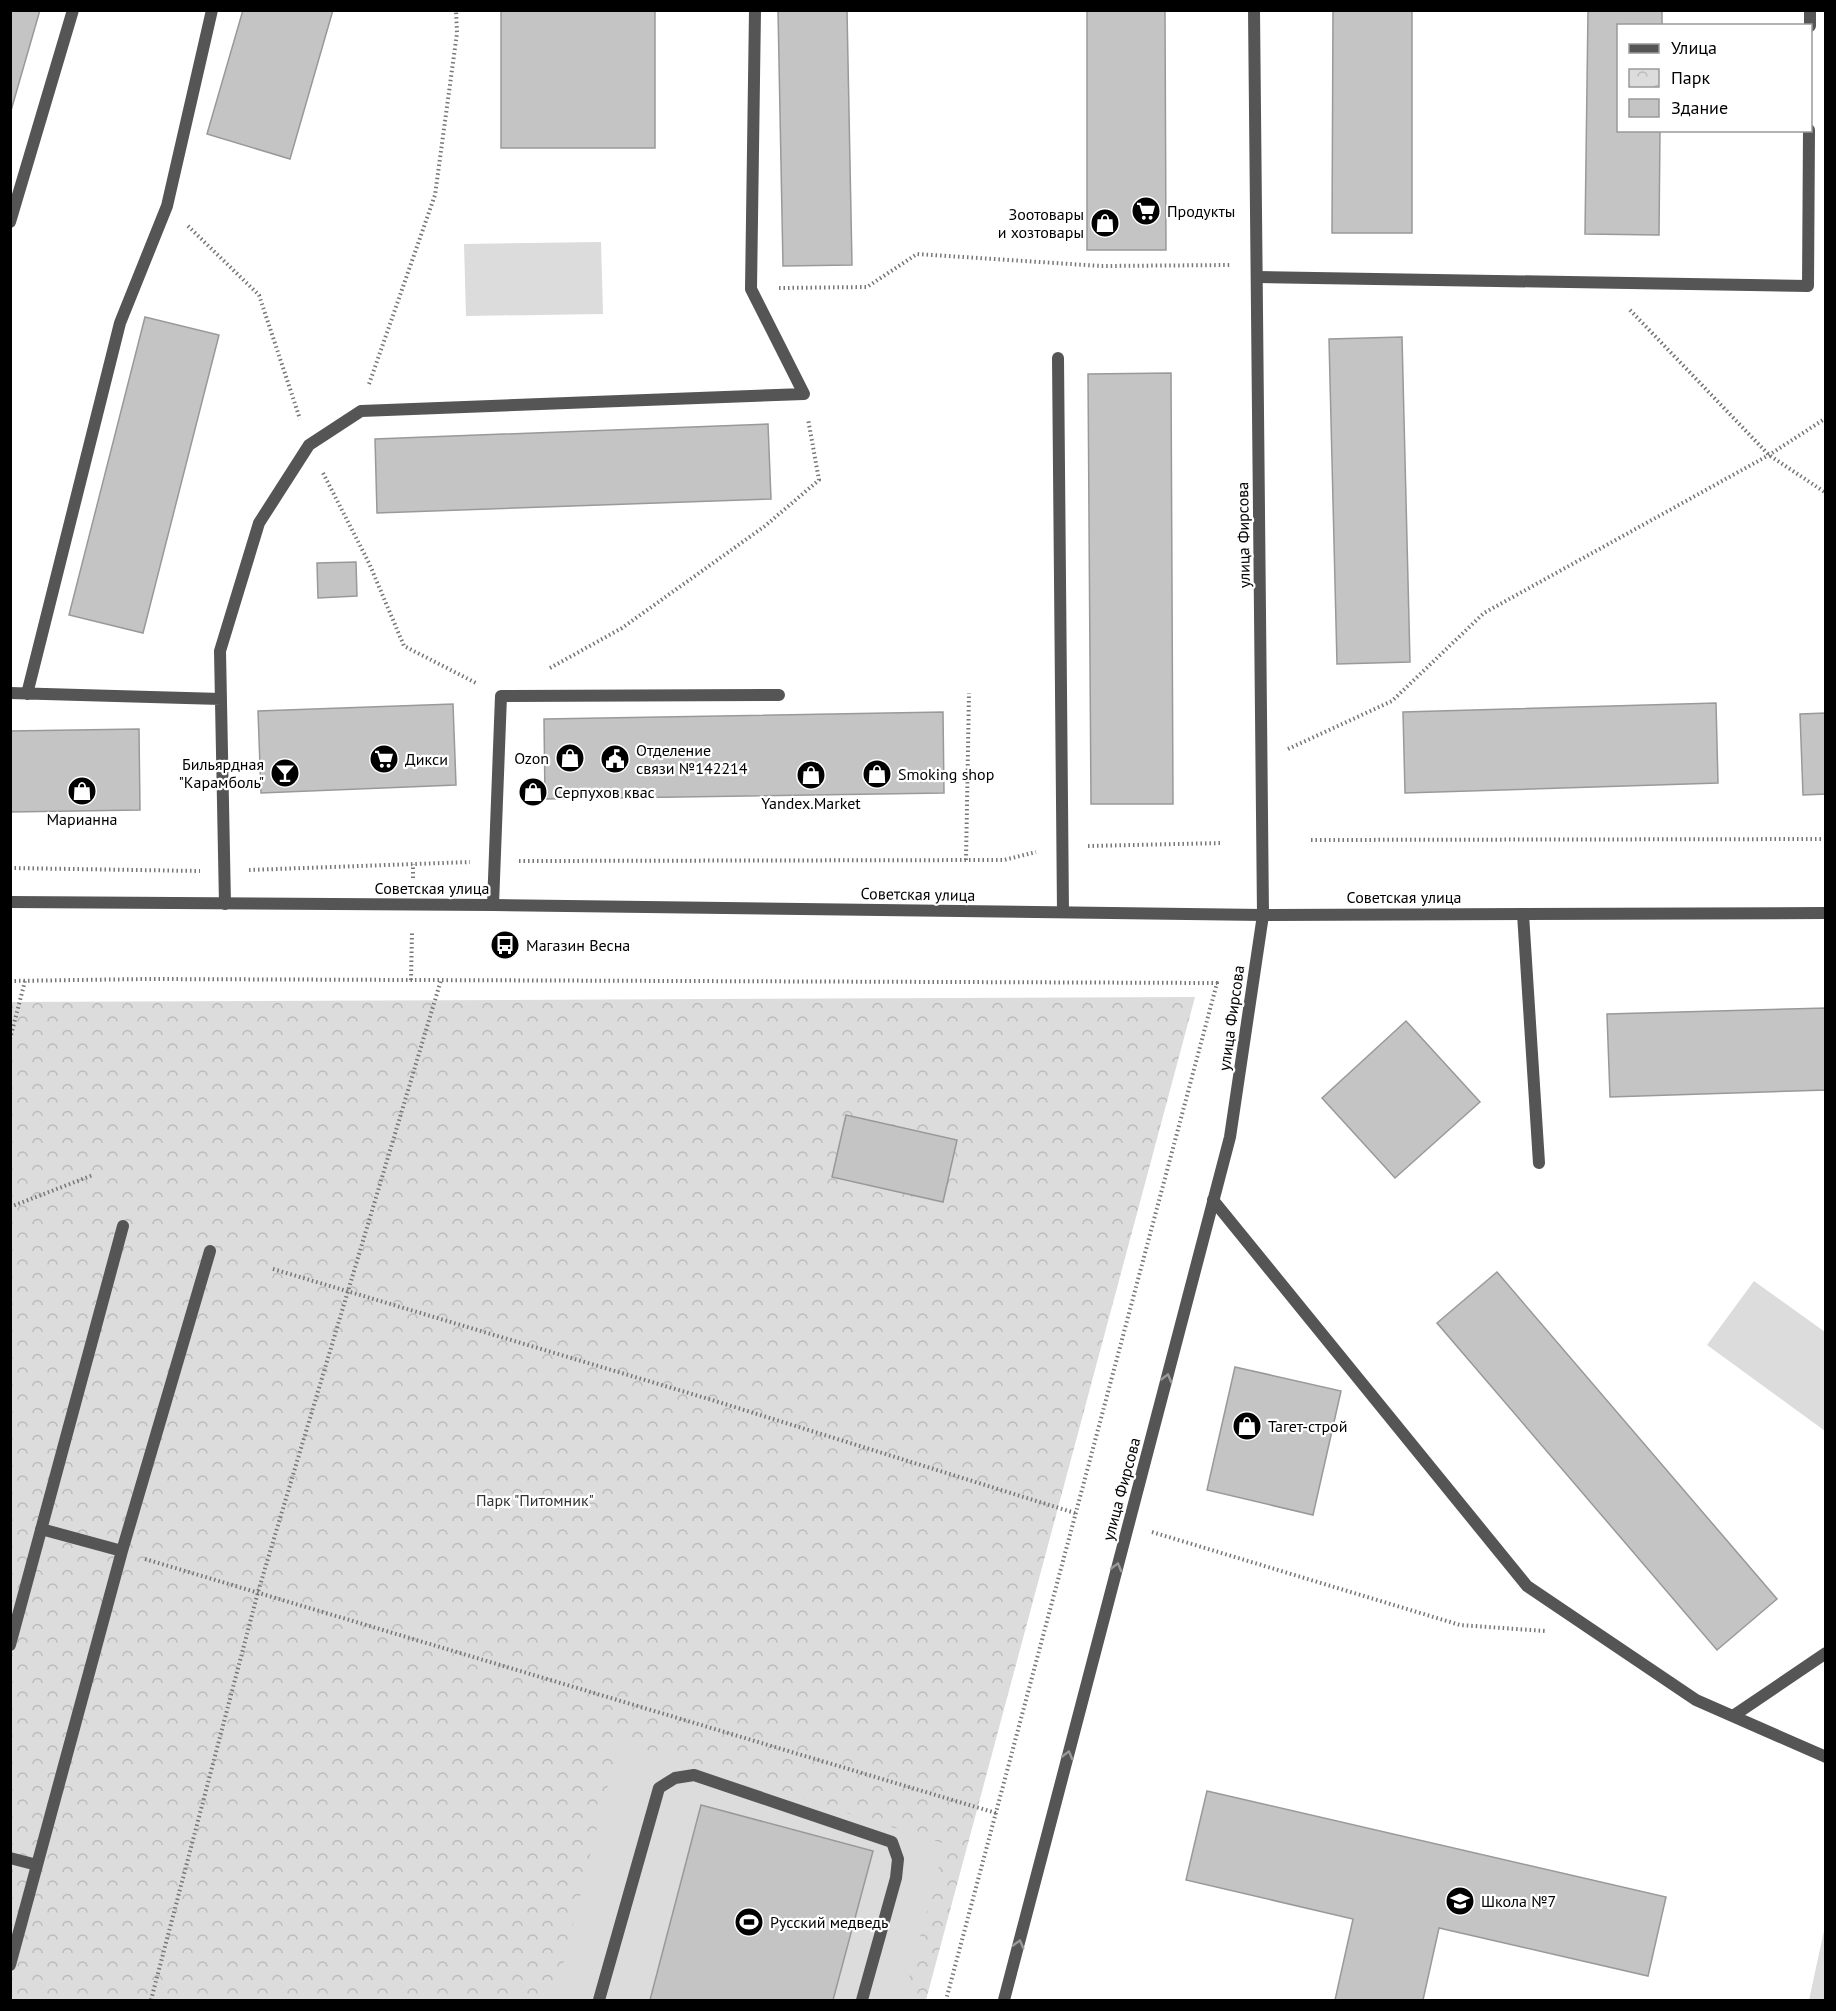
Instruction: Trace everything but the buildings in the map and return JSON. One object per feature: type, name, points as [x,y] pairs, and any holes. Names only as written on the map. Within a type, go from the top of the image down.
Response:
[{"type":"street","points":[[10,222],[73,10]]},
{"type":"street","points":[[27,694],[120,323],[167,206],[212,10]]},
{"type":"street","points":[[225,904],[220,651],[259,523],[309,445],[361,411],[804,394],[751,289],[755,10]]},
{"type":"street","name":"улица Фирсова","points":[[1004,2001],[1230,1137],[1263,915],[1254,10]]},
{"type":"street","points":[[1257,271],[1605,283],[1808,286],[1809,132]]},
{"type":"street","points":[[1058,358],[1063,912]]},
{"type":"street","points":[[10,693],[221,699]]},
{"type":"street","points":[[493,905],[501,696],[779,694]]},
{"type":"street","name":"Советская улица","points":[[10,902],[493,905],[1263,915],[1826,913]]},
{"type":"street","points":[[1523,914],[1539,1163]]},
{"type":"street","points":[[1213,1200],[1527,1586],[1696,1700],[1826,1757]]},
{"type":"street","points":[[10,1645],[123,1226]]},
{"type":"street","points":[[10,1965],[122,1551],[210,1251]]},
{"type":"street","points":[[41,1529],[122,1551]]},
{"type":"street","points":[[1733,1716],[1826,1653]]},
{"type":"street","points":[[599,2001],[659,1788],[675,1778],[694,1775],[892,1842],[898,1859],[896,1878],[862,2001]]},
{"type":"street","points":[[10,1858],[37,1865]]},
{"type":"path","points":[[361,411],[435,195],[457,33],[456,10]]},
{"type":"path","points":[[167,206],[259,295],[309,445],[369,563],[404,646],[501,696]]},
{"type":"path","points":[[751,289],[867,287],[916,254],[1101,266],[1257,271]]},
{"type":"path","points":[[1605,283],[1769,455],[1826,493]]},
{"type":"path","points":[[541,673],[622,628],[765,526],[819,480],[804,394]]},
{"type":"path","points":[[1262,762],[1392,701],[1484,613],[1769,455],[1826,418]]},
{"type":"path","points":[[966,860],[969,693]]},
{"type":"path","points":[[1311,840],[1826,839]]},
{"type":"path","points":[[10,868],[225,871],[495,861],[1004,860],[1063,846],[1222,843]]},
{"type":"path","points":[[151,2001],[258,1592],[441,980]]},
{"type":"path","points":[[10,981],[1217,983],[946,2001]]},
{"type":"path","points":[[10,1039],[26,981]]},
{"type":"path","points":[[10,1207],[93,1175]]},
{"type":"path","points":[[273,1269],[712,1400],[1075,1513]]},
{"type":"path","points":[[1128,1525],[1460,1625],[1554,1632]]},
{"type":"path","points":[[122,1551],[996,1813]]},
{"type":"green space","points":[[601,242],[603,314],[466,316],[464,244]]},
{"type":"green space","name":"Парк \"Питомник\"","points":[[1195,997],[926,2000],[11,2000],[10,1002]]},
{"type":"green space","points":[[1754,1281],[1825,1332],[1825,1431],[1707,1345]]},
{"type":"green space","name":"Русский медведь","points":[[619,1741],[945,1844],[903,2000],[554,2000]]},
{"type":"green space","points":[[1825,1926],[1825,2000],[1809,2000]]},
{"type":"place","name":"Продукты","points":[[1146,211]]},
{"type":"place","name":"Зоотовары и хозтовары","points":[[1105,223]]},
{"type":"place","name":"Ozon","points":[[570,758]]},
{"type":"place","name":"Дикси","points":[[384,759]]},
{"type":"place","name":"Отделение связи №142214","points":[[615,759]]},
{"type":"place","name":"Бильярдная \"Карамболь\"","points":[[285,773]]},
{"type":"place","name":"Smoking shop","points":[[877,774]]},
{"type":"place","name":"Yandex.Market","points":[[811,775]]},
{"type":"place","name":"Марианна","points":[[82,791]]},
{"type":"place","name":"Серпухов квас","points":[[533,792]]},
{"type":"place","name":"Магазин Весна","points":[[505,945]]},
{"type":"place","name":"Тагет-строй","points":[[1247,1426]]},
{"type":"place","name":"Школа №7","points":[[1460,1901]]},
{"type":"place","name":"Русский медведь","points":[[749,1922]]}]
